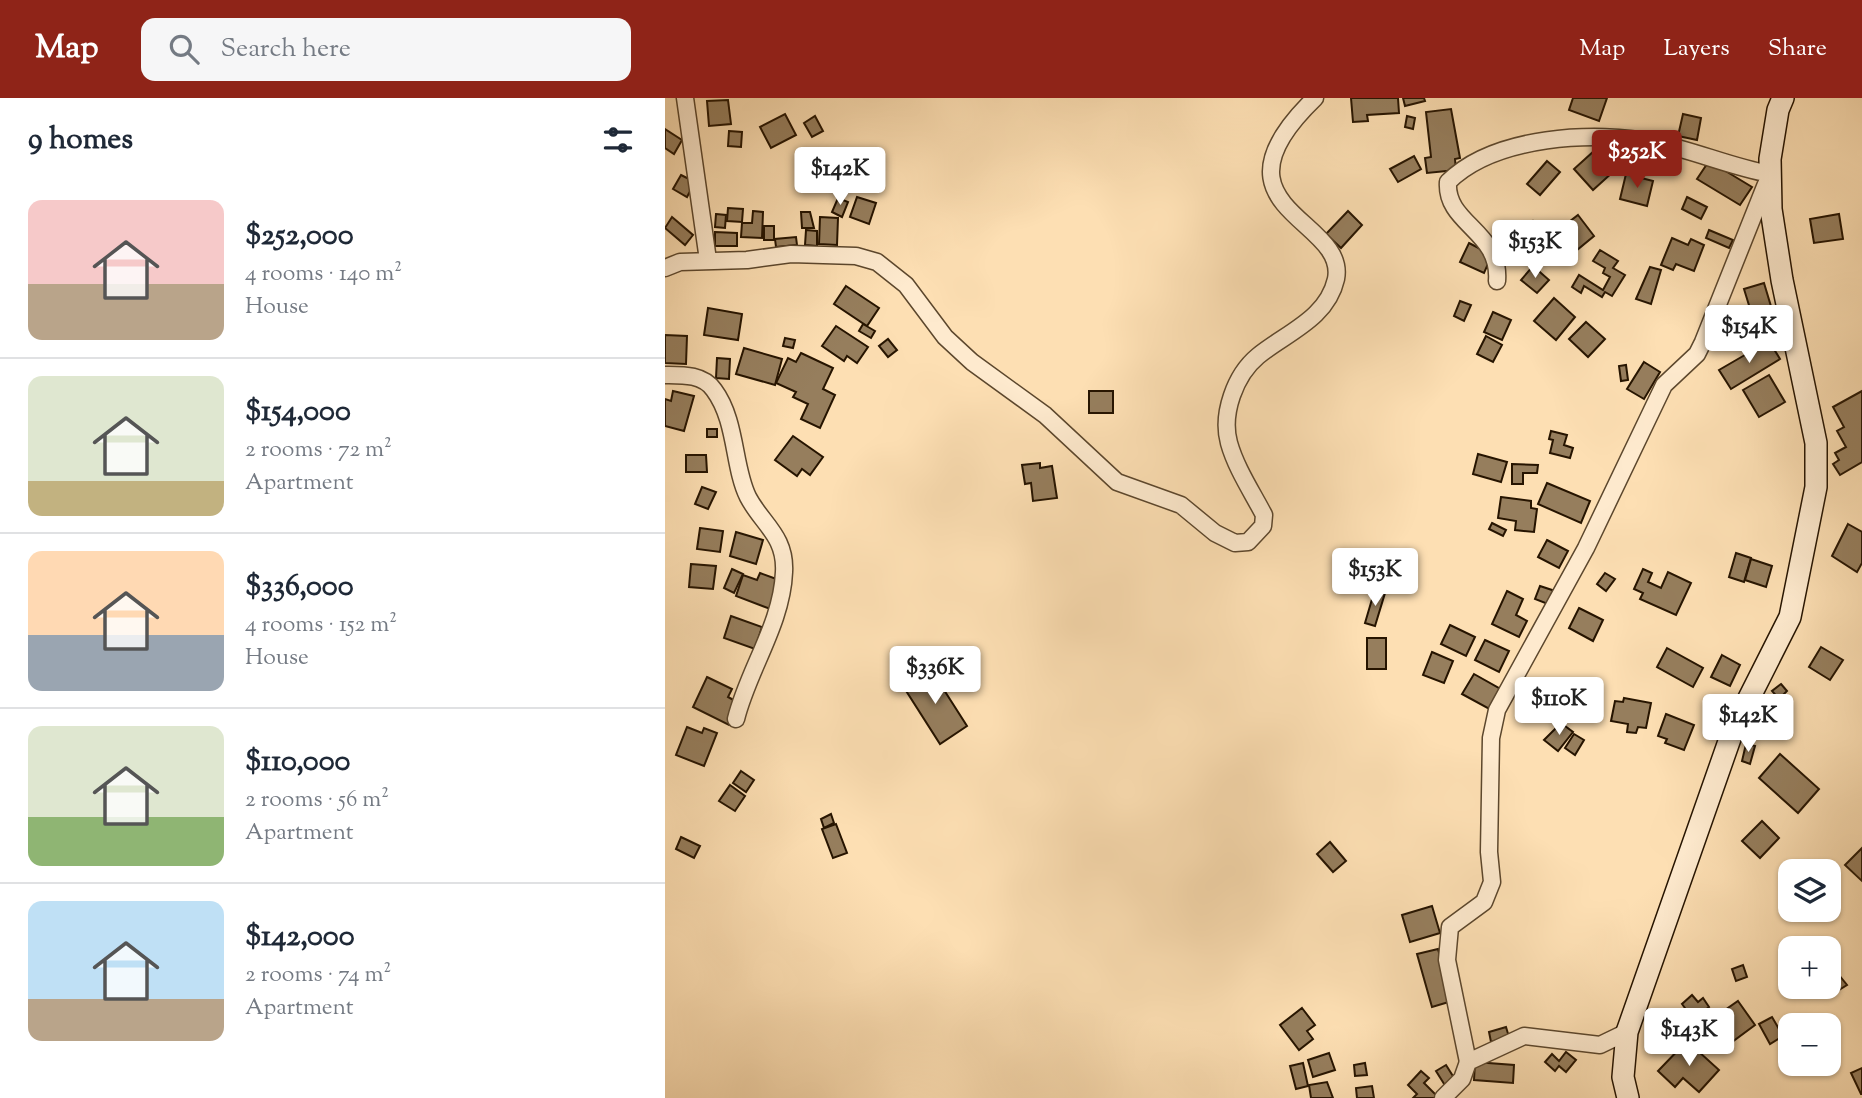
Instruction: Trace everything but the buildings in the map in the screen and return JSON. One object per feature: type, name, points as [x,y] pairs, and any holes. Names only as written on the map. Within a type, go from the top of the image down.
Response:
[{"type":"street","points":[[685,98],[708,260]]},
{"type":"street","points":[[665,268],[680,262],[747,260],[791,254],[856,256],[877,262],[906,285],[945,337],[972,362],[1045,415],[1117,482],[1181,505],[1215,533],[1235,543],[1248,542],[1263,526],[1263,515],[1229,441],[1229,404],[1242,375],[1257,356],[1308,323],[1335,282],[1337,266],[1331,253],[1281,202],[1272,175],[1273,159],[1279,144],[1295,117],[1315,98]]},
{"type":"street","points":[[1627,1098],[1623,1077],[1627,1032],[1733,730],[1790,617],[1816,487],[1816,443],[1782,280],[1772,209],[1770,174],[1777,110],[1783,98]]},
{"type":"street","points":[[1497,281],[1498,262],[1491,248],[1454,207],[1447,194],[1448,182],[1462,168],[1497,150],[1591,137],[1622,137],[1659,143],[1735,168],[1770,174]]},
{"type":"street","points":[[1443,1098],[1462,1080],[1468,1062],[1447,960],[1450,927],[1483,902],[1492,882],[1489,852],[1491,738],[1497,710],[1586,548],[1664,385],[1697,354],[1770,174]]},
{"type":"street","points":[[665,375],[689,375],[707,382],[715,390],[737,447],[748,497],[768,522],[782,552],[785,570],[779,601],[764,646],[744,686],[736,719]]},
{"type":"street","points":[[1468,1062],[1524,1036],[1599,1045],[1627,1032]]}]
